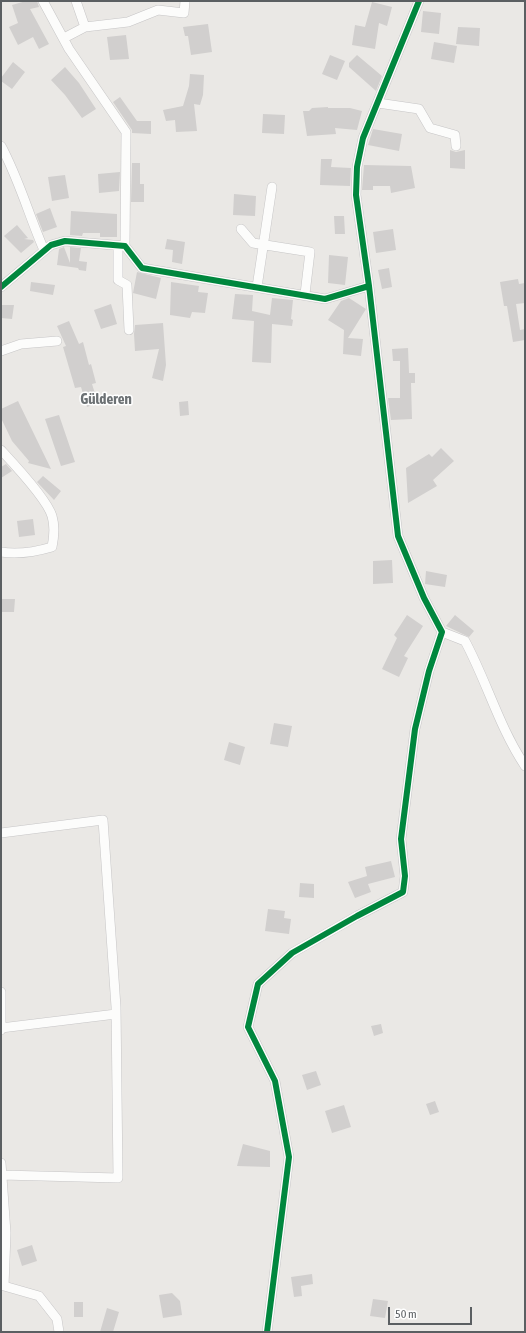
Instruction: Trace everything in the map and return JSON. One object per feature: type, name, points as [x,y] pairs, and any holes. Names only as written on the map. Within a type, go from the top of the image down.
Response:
[{"type":"street","points":[[43,1],[64,38],[126,132],[118,280],[127,285],[129,330]]},
{"type":"street","points":[[76,1],[85,27]]},
{"type":"street","points":[[64,38],[85,27],[128,22],[158,10],[184,13],[185,1]]},
{"type":"street","points":[[419,1],[363,138],[358,167],[356,195],[369,286],[398,536],[424,598],[442,632],[465,641],[478,666],[490,699],[512,746],[525,766]]},
{"type":"street","points":[[378,103],[419,109],[430,128],[455,135],[456,146]]},
{"type":"street","points":[[1,146],[15,171],[28,214],[44,250]]},
{"type":"street","points":[[256,287],[272,187]]},
{"type":"street","points":[[241,229],[253,243],[310,252],[305,294]]},
{"type":"street","points":[[1,287],[44,250],[51,245],[65,241],[121,246],[142,268],[305,294],[325,299],[369,286]]},
{"type":"street","points":[[1,351],[21,344],[57,341]]},
{"type":"street","points":[[1,450],[44,500],[52,516],[55,534],[52,547],[34,552],[12,554],[1,552]]},
{"type":"street","points":[[267,1332],[289,1157],[275,1081],[248,1027],[258,984],[292,953],[403,892],[405,876],[401,839],[415,729],[428,671],[442,632]]},
{"type":"street","points":[[1,833],[103,820],[116,1014],[118,1178],[2,1175]]},
{"type":"street","points":[[1,992],[1,1029],[116,1014]]},
{"type":"street","points":[[1,1163],[6,1233],[3,1286],[39,1296],[57,1319],[59,1332]]},
{"type":"building","points":[[26,1],[37,1],[39,7],[30,9],[49,44],[39,49],[33,37],[18,45],[9,27],[18,23],[12,5]]},
{"type":"building","points":[[372,2],[392,7],[387,26],[379,23],[375,49],[352,45],[355,25],[365,27]]},
{"type":"building","points":[[423,11],[441,13],[439,34],[421,32]]},
{"type":"building","points":[[208,24],[212,52],[191,55],[188,36],[185,36],[183,27]]},
{"type":"building","points":[[458,27],[480,28],[479,46],[456,44]]},
{"type":"building","points":[[126,35],[129,59],[110,60],[107,37]]},
{"type":"building","points":[[434,42],[457,46],[454,63],[431,59]]},
{"type":"building","points":[[330,55],[345,61],[337,80],[322,74]]},
{"type":"building","points":[[357,55],[382,76],[376,91],[349,67],[349,63]]},
{"type":"building","points":[[13,62],[25,72],[12,89],[1,81],[1,78]]},
{"type":"building","points":[[65,67],[79,83],[96,109],[82,118],[65,95],[51,80]]},
{"type":"building","points":[[190,74],[204,75],[203,95],[200,105],[194,104],[197,131],[176,132],[175,120],[166,121],[163,110],[183,106],[189,86]]},
{"type":"building","points":[[120,97],[137,121],[151,121],[151,134],[132,133],[132,130],[113,102]]},
{"type":"building","points":[[312,108],[350,108],[362,111],[357,130],[335,128],[336,134],[307,136],[303,111],[309,111]]},
{"type":"building","points":[[263,114],[285,115],[284,134],[262,133]]},
{"type":"building","points":[[373,129],[402,134],[399,151],[368,145]]},
{"type":"building","points":[[450,150],[456,152],[465,150],[465,169],[450,168]]},
{"type":"building","points":[[321,159],[332,159],[331,167],[351,168],[350,186],[320,185]]},
{"type":"building","points":[[132,163],[140,163],[140,184],[144,184],[144,202],[131,202]]},
{"type":"building","points":[[364,165],[411,166],[415,188],[391,193],[390,186],[373,186],[373,190],[362,190]]},
{"type":"building","points":[[120,172],[119,191],[99,193],[98,174]]},
{"type":"building","points":[[65,175],[69,198],[52,201],[48,177]]},
{"type":"building","points":[[234,194],[256,196],[255,216],[233,215]]},
{"type":"building","points":[[50,208],[57,227],[43,232],[36,214]]},
{"type":"building","points":[[71,211],[117,214],[117,237],[100,237],[100,233],[83,233],[82,236],[70,235]]},
{"type":"building","points":[[334,216],[344,216],[345,234],[335,234]]},
{"type":"building","points":[[17,225],[28,238],[24,239],[33,240],[34,242],[21,253],[4,236]]},
{"type":"building","points":[[393,229],[396,250],[376,253],[373,232]]},
{"type":"building","points":[[167,239],[185,242],[182,264],[172,262],[173,250],[165,249]]},
{"type":"building","points":[[64,247],[70,263],[70,247],[81,248],[79,261],[87,262],[86,271],[79,270],[78,268],[57,265],[59,249]]},
{"type":"building","points":[[329,255],[348,257],[345,285],[328,283]]},
{"type":"building","points":[[389,268],[392,287],[382,289],[378,270]]},
{"type":"building","points":[[137,272],[161,278],[156,299],[133,293]]},
{"type":"building","points":[[518,279],[519,284],[525,283],[525,303],[516,304],[520,330],[525,329],[525,340],[513,342],[507,306],[504,306],[500,282]]},
{"type":"building","points":[[31,282],[55,285],[53,295],[30,291]]},
{"type":"building","points":[[171,282],[199,286],[198,292],[208,293],[205,313],[192,312],[190,318],[170,315]]},
{"type":"building","points":[[235,294],[253,295],[252,311],[270,315],[272,298],[293,300],[291,319],[293,320],[292,326],[272,324],[271,363],[252,362],[254,321],[232,319]]},
{"type":"building","points":[[349,298],[366,309],[348,338],[363,339],[361,356],[343,354],[344,330],[328,320],[341,301]]},
{"type":"building","points":[[111,304],[117,324],[101,329],[94,310]]},
{"type":"building","points":[[1,305],[14,305],[12,319],[1,318]]},
{"type":"building","points":[[69,321],[79,344],[83,342],[89,365],[91,364],[96,383],[92,384],[98,403],[87,407],[81,387],[75,388],[63,347],[66,346],[57,326]]},
{"type":"building","points":[[163,323],[166,365],[163,381],[152,378],[159,349],[135,351],[134,334],[135,325]]},
{"type":"building","points":[[408,348],[409,373],[415,373],[415,383],[411,383],[412,419],[391,420],[388,398],[400,398],[400,361],[393,361],[392,349]]},
{"type":"building","points":[[18,401],[51,469],[28,463],[29,461],[12,441],[1,418],[1,409]]},
{"type":"building","points":[[188,401],[189,415],[180,416],[179,402]]},
{"type":"building","points":[[59,415],[75,462],[61,466],[45,419]]},
{"type":"building","points":[[441,448],[454,461],[433,480],[437,486],[408,503],[406,468],[429,454],[432,457]]},
{"type":"building","points":[[6,464],[12,471],[1,478],[1,467]]},
{"type":"building","points":[[43,476],[61,491],[54,500],[37,482]]},
{"type":"building","points":[[33,519],[35,535],[19,537],[17,521]]},
{"type":"building","points":[[392,560],[393,583],[373,584],[373,561]]},
{"type":"building","points":[[426,571],[447,575],[445,587],[425,584]]},
{"type":"building","points":[[1,599],[15,599],[14,612],[1,612]]},
{"type":"building","points":[[407,615],[423,626],[404,656],[408,658],[399,677],[382,669],[397,638],[394,635]]},
{"type":"building","points":[[455,615],[474,631],[469,637],[446,626]]},
{"type":"building","points":[[274,723],[292,726],[288,747],[270,744]]},
{"type":"building","points":[[229,742],[245,747],[240,765],[224,760]]},
{"type":"building","points":[[391,861],[395,877],[368,884],[371,892],[355,898],[348,882],[367,876],[365,867]]},
{"type":"building","points":[[300,883],[314,884],[314,898],[299,897]]},
{"type":"building","points":[[268,909],[285,911],[284,918],[291,919],[289,934],[265,931]]},
{"type":"building","points":[[381,1024],[383,1033],[374,1036],[371,1026]]},
{"type":"building","points":[[316,1071],[321,1085],[307,1090],[302,1075]]},
{"type":"building","points":[[435,1101],[439,1112],[430,1115],[426,1104]]},
{"type":"building","points":[[344,1105],[351,1127],[332,1133],[325,1111]]},
{"type":"building","points":[[243,1144],[270,1151],[270,1167],[237,1166]]},
{"type":"building","points":[[32,1245],[37,1261],[22,1266],[17,1250]]},
{"type":"building","points":[[312,1274],[313,1284],[301,1286],[302,1296],[294,1297],[291,1277]]},
{"type":"building","points":[[172,1293],[180,1301],[182,1315],[163,1318],[159,1295]]},
{"type":"building","points":[[373,1299],[388,1301],[385,1318],[370,1316]]},
{"type":"building","points":[[74,1302],[83,1302],[83,1317],[74,1317]]},
{"type":"building","points":[[107,1308],[119,1312],[113,1332],[100,1332]]},
{"type":"cycle path","points":[[1,287],[51,245],[65,241],[125,246],[142,268],[325,299],[369,286],[356,195],[357,167],[363,138],[419,1]]},
{"type":"cycle path","points":[[267,1332],[289,1157],[275,1081],[248,1027],[258,984],[292,953],[403,892],[405,876],[401,839],[415,729],[429,671],[442,632],[424,598],[398,536],[369,286]]},
{"type":"district","name":"Gülderen","points":[[106,399]]}]
